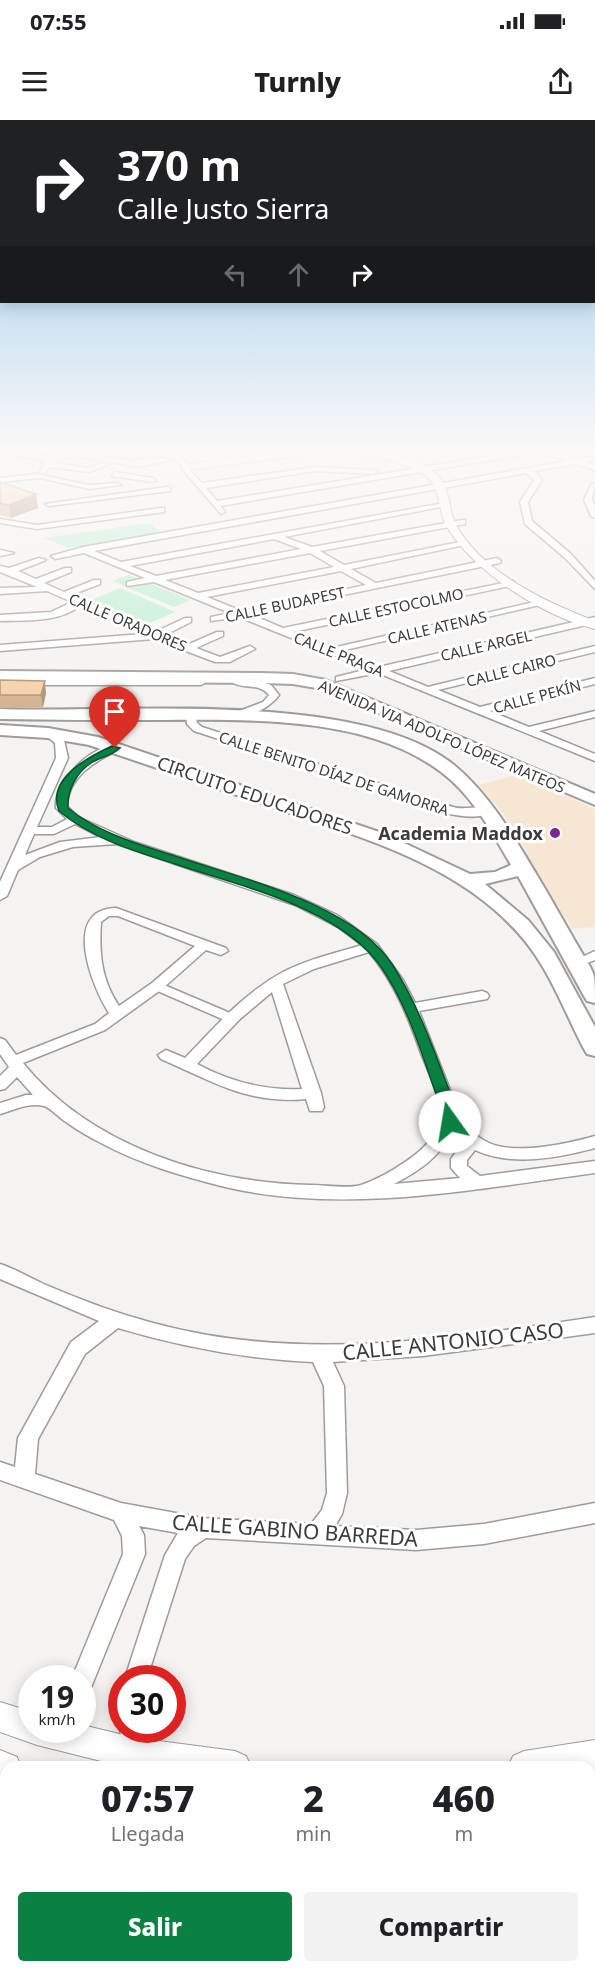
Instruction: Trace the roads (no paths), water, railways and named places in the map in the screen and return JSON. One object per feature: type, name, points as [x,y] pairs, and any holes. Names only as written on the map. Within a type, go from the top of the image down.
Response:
[{"type":"main road","name":"AVENIDA VIA ADOLFO LÓPEZ MATEOS","points":[[0,667],[314,672],[340,679],[595,788]]},
{"type":"main road","name":"AVENIDA VIA ADOLFO LÓPEZ MATEOS","points":[[0,676],[262,678],[311,681],[332,687],[595,800]]},
{"type":"main road","points":[[1,719],[191,715],[290,717],[323,722],[399,744],[427,756],[474,792],[534,887],[595,996]]},
{"type":"main road","name":"CIRCUITO EDUCADORES","points":[[1,719],[48,733],[73,736],[115,748],[371,834],[418,854],[467,880],[497,901],[522,925],[541,948],[595,1049]]},
{"type":"main road","points":[[467,880],[498,877],[522,867]]},
{"type":"main road","points":[[497,901],[511,890],[534,887]]},
{"type":"street","points":[[55,555],[157,536]]},
{"type":"street","points":[[120,565],[273,536]]},
{"type":"street","points":[[276,536],[314,550],[373,585]]},
{"type":"street","points":[[130,584],[314,550],[366,536]]},
{"type":"street","points":[[463,536],[465,544],[491,562],[593,621]]},
{"type":"street","points":[[472,536],[510,583],[543,603],[593,621]]},
{"type":"street","points":[[545,536],[568,556],[595,586]]},
{"type":"street","points":[[197,596],[465,544]]},
{"type":"street","name":"CALLE PRAGA","points":[[83,550],[592,755]]},
{"type":"street","points":[[0,553],[10,553]]},
{"type":"street","points":[[5,570],[42,560]]},
{"type":"street","name":"CALLE BUDAPEST","points":[[214,619],[491,562]]},
{"type":"street","name":"CALLE ORADORES","points":[[5,570],[155,636],[222,661],[250,649]]},
{"type":"street","points":[[36,582],[68,570]]},
{"type":"street","points":[[63,595],[97,582]]},
{"type":"street","name":"CALLE ESTOCOLMO","points":[[283,632],[510,583]]},
{"type":"street","points":[[0,591],[50,589]]},
{"type":"street","points":[[0,618],[58,615],[71,610],[79,602]]},
{"type":"street","name":"CALLE ATENAS","points":[[330,651],[543,603]]},
{"type":"street","points":[[0,648],[155,636],[188,620]]},
{"type":"street","name":"CALLE ARGEL","points":[[340,679],[593,621]]},
{"type":"street","points":[[188,648],[220,634]]},
{"type":"street","name":"CALLE CAIRO","points":[[428,690],[595,649]]},
{"type":"street","name":"CALLE PEKÍN","points":[[479,711],[595,681]]},
{"type":"street","points":[[0,682],[256,683],[272,691],[273,698],[267,704],[238,715]]},
{"type":"street","points":[[528,731],[595,714]]},
{"type":"street","name":"CALLE BENITO DÍAZ DE GAMORRA","points":[[191,715],[192,724],[198,729],[449,810],[462,813],[487,811]]},
{"type":"street","points":[[0,896],[62,758],[60,742],[48,733]]},
{"type":"street","points":[[115,748],[88,761],[74,773],[62,797],[63,809],[75,819],[120,842],[290,898],[336,920],[355,932],[386,964],[410,1008],[448,1105],[450,1122],[436,1144],[415,1165],[362,1191]]},
{"type":"street","points":[[62,758],[80,757],[88,761]]},
{"type":"street","points":[[30,829],[49,831],[64,827],[75,819]]},
{"type":"street","points":[[12,868],[28,857],[72,842],[120,842]]},
{"type":"street","points":[[118,1015],[106,997],[93,968],[91,958],[94,921],[98,916],[109,912],[120,912],[221,951]]},
{"type":"street","points":[[0,1085],[15,1065],[81,1035],[118,1015],[157,987],[204,945]]},
{"type":"street","points":[[188,1064],[233,1018],[276,983],[306,968],[372,947]]},
{"type":"street","points":[[576,963],[595,955]]},
{"type":"street","points":[[166,1055],[225,1083],[314,1100],[276,983]]},
{"type":"street","points":[[157,987],[233,1018]]},
{"type":"street","points":[[410,1008],[482,996]]},
{"type":"street","points":[[0,1043],[15,1065],[46,1101],[101,1136],[155,1162],[215,1180],[280,1191],[411,1190],[595,1167]]},
{"type":"street","points":[[0,1109],[26,1100],[46,1101]]},
{"type":"street","points":[[450,1122],[473,1141],[488,1149],[525,1153],[595,1142]]},
{"type":"street","points":[[473,1141],[459,1159],[459,1168],[476,1182]]},
{"type":"street","name":"CALLE ANTONIO CASO","points":[[0,1271],[37,1290],[116,1319],[176,1336],[243,1347],[318,1354],[395,1351],[483,1342],[595,1325]]},
{"type":"street","points":[[24,1480],[28,1438],[78,1348],[116,1319]]},
{"type":"street","points":[[317,1533],[331,1514],[338,1494],[334,1386],[318,1354]]},
{"type":"street","name":"CALLE GABINO BARREDA","points":[[0,1471],[121,1514],[203,1528],[416,1540],[484,1534],[595,1513]]},
{"type":"street","points":[[89,1665],[134,1554],[133,1535],[121,1514]]},
{"type":"street","points":[[140,1665],[176,1555],[186,1539],[203,1528]]},
{"type":"street","points":[[0,1717],[18,1723]]},
{"type":"street","points":[[138,1743],[211,1761]]},
{"type":"street","points":[[563,1761],[595,1756]]},
{"type":"place","name":"Academia Maddox","points":[[555,833]]}]
